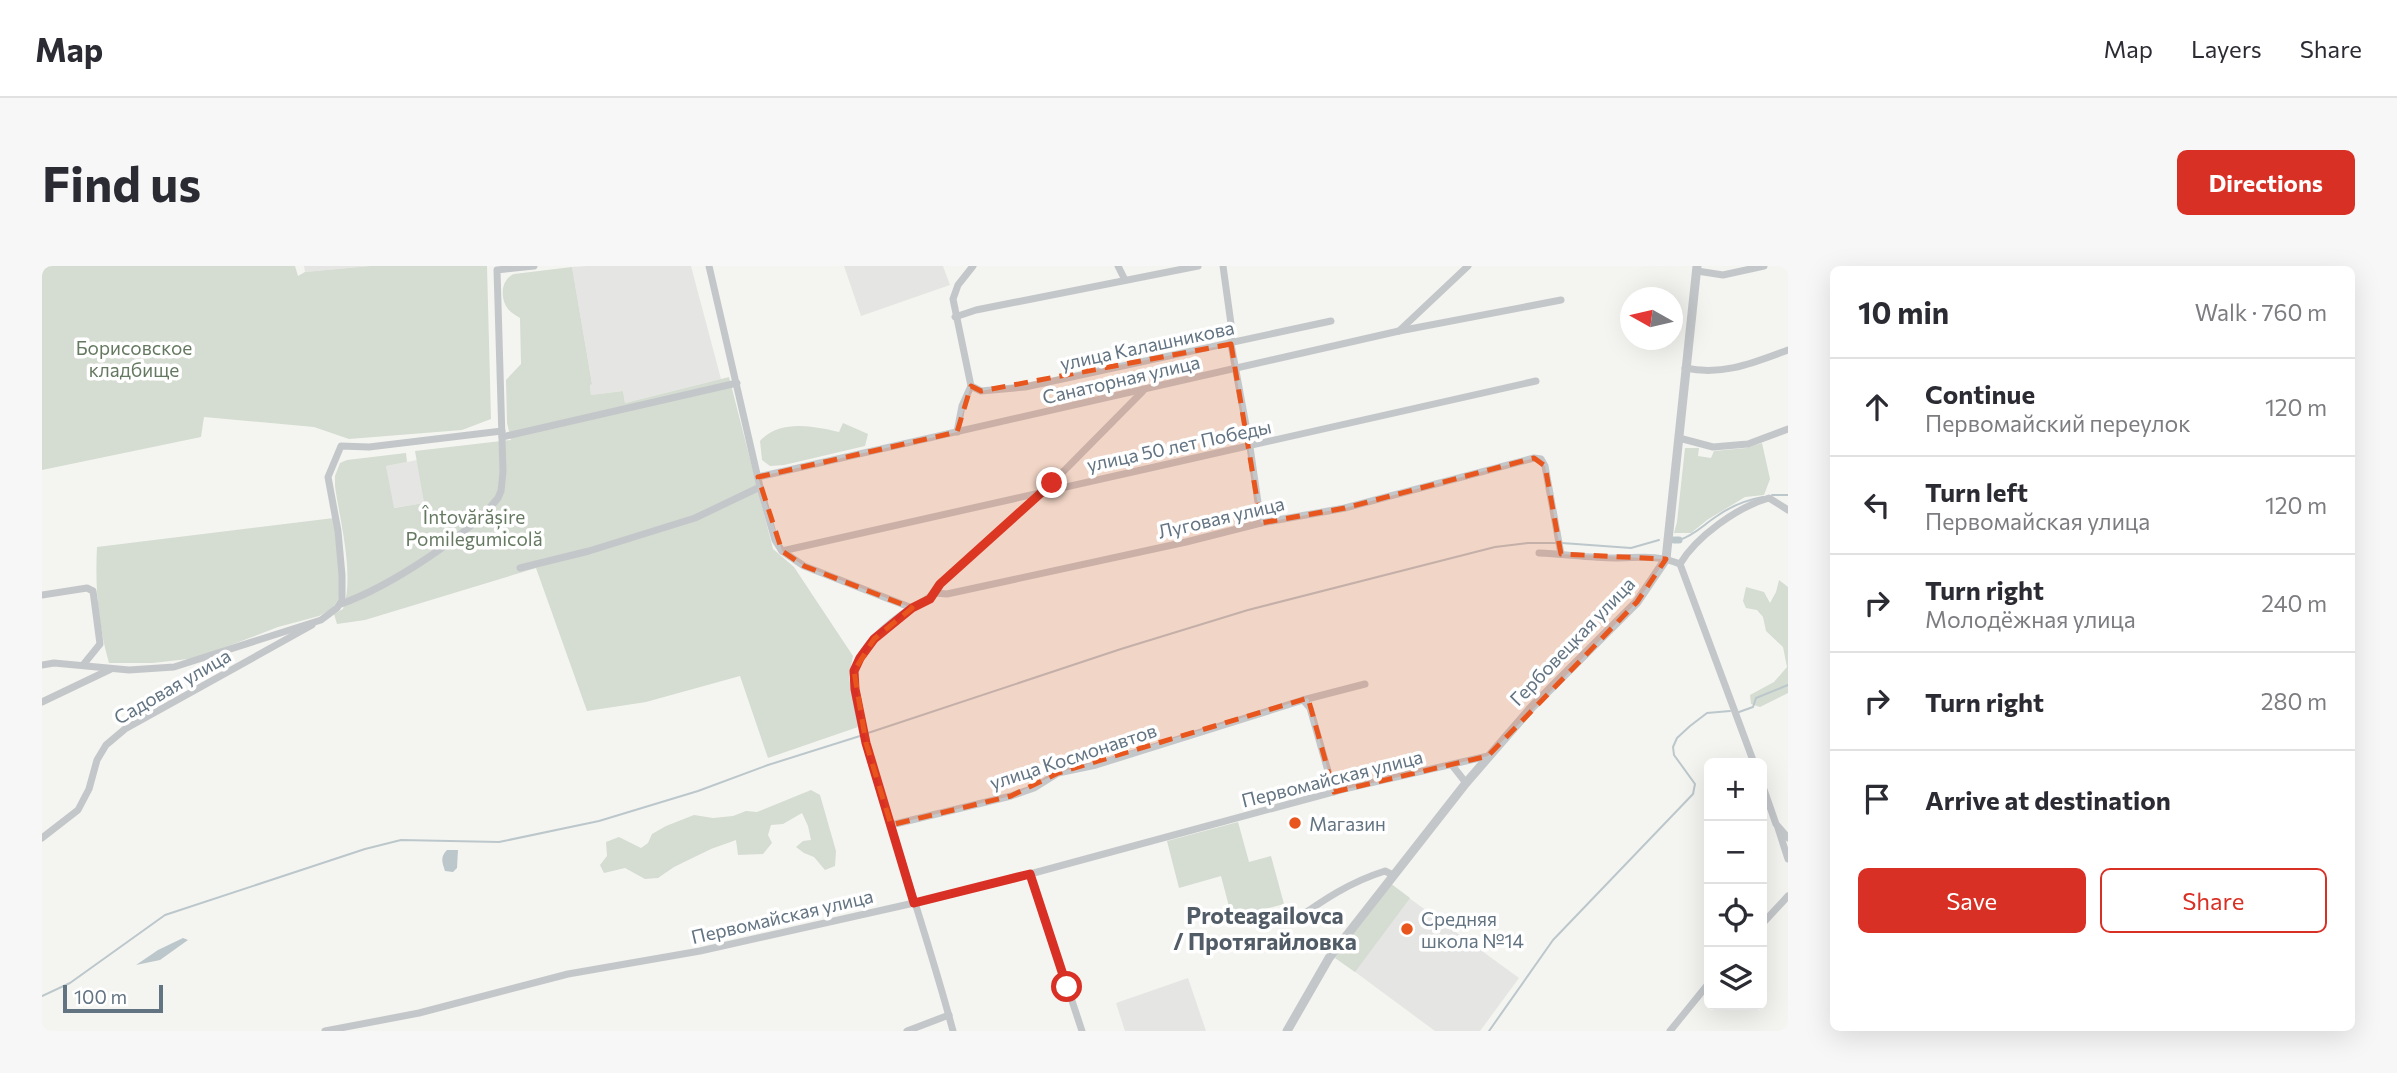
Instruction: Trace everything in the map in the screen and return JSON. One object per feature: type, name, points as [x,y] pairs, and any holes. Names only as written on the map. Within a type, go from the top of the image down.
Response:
[{"type":"street","points":[[42,665],[54,663],[129,670],[174,667],[321,620],[341,604],[430,556],[498,498],[502,484],[502,434],[496,270],[534,266]]},
{"type":"street","points":[[709,266],[760,487],[775,540],[782,551],[804,566],[912,608]]},
{"type":"street","points":[[957,432],[962,406],[971,386],[953,299],[958,285],[973,266]]},
{"type":"street","points":[[1118,266],[1125,280]]},
{"type":"street","points":[[955,313],[1198,266]]},
{"type":"street","points":[[1223,266],[1232,331],[1230,344],[1250,447],[1261,523]]},
{"type":"street","name":"Санаторная улица","points":[[758,477],[1399,331],[1468,266]]},
{"type":"street","points":[[1697,269],[1723,275],[1764,266]]},
{"type":"street","name":"Гербовецкая улица","points":[[1287,1031],[1329,958],[1466,783],[1531,708],[1637,602],[1666,559],[1697,269]]},
{"type":"street","points":[[1399,331],[1561,300]]},
{"type":"street","name":"улица Калашникова","points":[[971,386],[981,391],[1025,387],[1331,321]]},
{"type":"street","points":[[1685,368],[1706,373],[1743,367],[1788,350]]},
{"type":"street","name":"улица 50 лет Победы","points":[[782,551],[1536,381]]},
{"type":"street","points":[[341,604],[339,542],[328,477],[341,446],[369,447],[502,434],[737,383]]},
{"type":"street","points":[[953,1031],[866,743],[854,671],[874,639],[912,608],[930,599],[940,584],[1044,490],[1143,391]]},
{"type":"street","points":[[1679,438],[1713,447],[1748,444],[1788,429]]},
{"type":"street","name":"Луговая улица","points":[[934,593],[947,594],[1261,523],[1345,508],[1534,458],[1541,459],[1545,466],[1560,547]]},
{"type":"street","points":[[520,568],[589,551],[695,518],[760,487]]},
{"type":"street","points":[[1680,564],[1689,548],[1749,506],[1769,498],[1788,510]]},
{"type":"street","points":[[1539,553],[1560,547],[1616,558],[1641,556],[1680,564],[1752,758]]},
{"type":"street","points":[[42,595],[88,588],[93,591],[100,644],[83,666]]},
{"type":"street","name":"Садовая улица","points":[[42,838],[78,810],[89,789],[97,760],[106,746],[125,729],[321,620]]},
{"type":"street","points":[[42,702],[113,668]]},
{"type":"street","name":"улица Космонавтов","points":[[891,825],[1011,796],[1034,788],[1058,774],[1365,684]]},
{"type":"street","points":[[1303,700],[1310,708],[1334,792]]},
{"type":"street","name":"Первомайская улица","points":[[325,1031],[419,1013],[568,974],[700,951],[914,903],[1334,792],[1488,756]]},
{"type":"street","points":[[1451,765],[1466,783]]},
{"type":"street","points":[[1767,798],[1788,859]]},
{"type":"street","points":[[1776,824],[1788,838]]},
{"type":"street","points":[[1294,921],[1329,896],[1360,879],[1385,871],[1393,875]]},
{"type":"street","points":[[1030,874],[1082,1031]]},
{"type":"street","points":[[1767,919],[1788,896]]},
{"type":"street","points":[[1670,1031],[1704,989]]},
{"type":"street","points":[[907,1031],[949,1015]]},
{"type":"highlighted area","points":[[1231,344],[1261,523],[1345,508],[1534,458],[1545,466],[1561,554],[1666,559],[1637,602],[1488,756],[1334,792],[1308,698],[1058,773],[1011,796],[891,825],[866,743],[854,671],[874,639],[912,608],[804,566],[782,551],[758,477],[957,432],[971,386],[981,391]]},
{"type":"shaded area","points":[[304,266],[370,266],[305,272]]},
{"type":"shaded area","points":[[691,266],[721,379],[625,403],[623,391],[591,395],[592,384],[572,267]]},
{"type":"shaded area","points":[[844,266],[943,266],[950,285],[861,316]]},
{"type":"shaded area","points":[[417,460],[424,503],[393,508],[386,466]]},
{"type":"shaded area","points":[[447,850],[458,850],[457,868],[453,872],[445,871],[443,865],[442,857]]},
{"type":"shaded area","name":"Средняя школа №14","points":[[1394,887],[1519,978],[1480,1031],[1435,1031],[1339,960]]},
{"type":"shaded area","points":[[183,938],[188,940],[160,960],[136,965],[158,950]]},
{"type":"shaded area","points":[[1188,978],[1206,1031],[1125,1031],[1116,1003]]},
{"type":"green space","name":"Борисовское кладбище","points":[[42,266],[295,266],[298,276],[305,272],[370,266],[487,266],[491,419],[462,430],[349,439],[314,427],[204,417],[201,437],[42,470]]},
{"type":"green space","name":"Întovărășire Pomilegumicolă","points":[[572,267],[592,384],[591,395],[623,391],[625,403],[729,377],[773,549],[794,567],[853,656],[849,677],[858,727],[768,758],[740,676],[646,702],[587,711],[536,568],[365,620],[337,624],[334,614],[343,609],[348,581],[335,486],[335,476],[340,463],[406,453],[407,462],[386,466],[394,508],[424,503],[415,451],[511,440],[507,423],[506,380],[521,364],[520,318],[510,312],[504,302],[505,283],[514,274]]},
{"type":"green space","points":[[843,423],[868,434],[865,446],[784,465],[770,466],[762,460],[760,441],[777,429],[808,426],[839,432]]},
{"type":"green space","points":[[1762,443],[1770,479],[1764,495],[1745,497],[1691,533],[1674,533],[1685,448],[1699,448],[1698,456],[1711,458],[1714,451],[1746,448]]},
{"type":"green space","points":[[334,518],[341,595],[332,609],[319,616],[278,627],[197,658],[152,663],[109,663],[98,606],[97,547]]},
{"type":"green space","points":[[1779,580],[1788,587],[1788,693],[1760,707],[1751,704],[1750,695],[1774,682],[1787,667],[1783,647],[1766,631],[1763,617],[1757,610],[1746,608],[1743,601],[1746,587],[1764,592],[1770,603]]},
{"type":"green space","points":[[811,790],[820,795],[836,851],[835,866],[825,870],[814,857],[796,847],[803,841],[811,840],[802,813],[783,824],[771,825],[768,835],[772,843],[763,854],[738,855],[736,840],[674,867],[658,878],[645,879],[625,868],[604,873],[600,865],[607,856],[606,842],[619,837],[641,848],[648,843],[652,834],[694,815],[713,818],[733,816],[746,811],[757,812]]},
{"type":"green space","points":[[1238,822],[1249,862],[1271,856],[1284,904],[1232,918],[1221,876],[1179,888],[1167,841]]},
{"type":"green space","points":[[1390,883],[1410,898],[1355,972],[1335,958]]},
{"type":"waterway","points":[[1772,495],[1788,495]]},
{"type":"waterway","points":[[1679,540],[1733,506],[1763,497]]},
{"type":"waterway","points":[[1562,543],[1631,548],[1659,540]]},
{"type":"waterway","points":[[1674,540],[1679,540]]},
{"type":"waterway","points":[[865,734],[1248,610],[1495,547],[1557,543]]},
{"type":"waterway","points":[[1739,712],[1753,707],[1756,698],[1788,685]]},
{"type":"waterway","points":[[1489,1031],[1553,940],[1693,794],[1695,784],[1674,755],[1673,747],[1677,738],[1707,713],[1730,711]]},
{"type":"waterway","points":[[42,996],[70,983],[165,915],[365,849],[401,840],[499,842],[599,821],[698,791],[768,765],[860,736]]},
{"type":"place","name":"Магазин","points":[[1295,823]]},
{"type":"place","name":"Средняя школа №14","points":[[1407,929]]},
{"type":"district","name":"Proteagailovca / Протягайловка","points":[[1265,928]]},
{"type":"route","points":[[1052,483],[940,584],[930,599],[912,608],[874,639],[854,671],[866,743],[914,903],[1030,874],[1067,987]]}]
